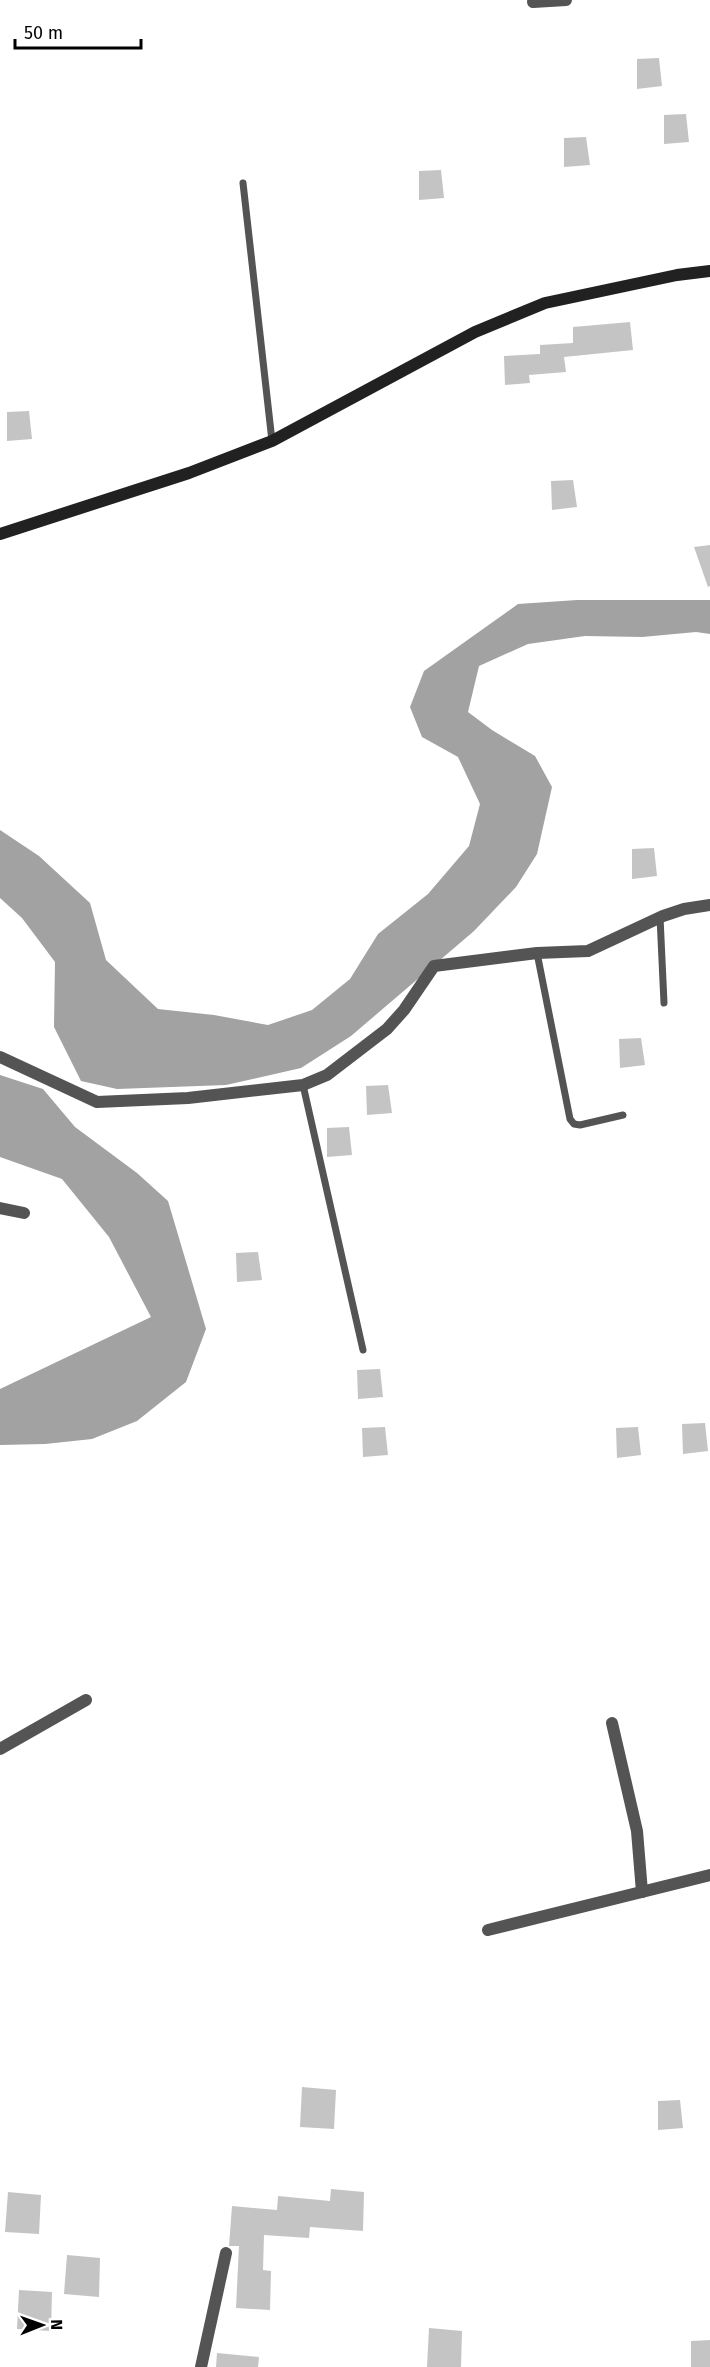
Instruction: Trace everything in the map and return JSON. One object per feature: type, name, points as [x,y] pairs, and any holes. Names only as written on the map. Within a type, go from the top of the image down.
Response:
[{"type":"street","points":[[533,2],[566,0]]},
{"type":"street","points":[[0,534],[189,473],[272,441],[475,332],[544,303],[677,275],[710,271]]},
{"type":"street","points":[[0,1057],[97,1102],[188,1098],[303,1084],[327,1075],[387,1029],[404,1010],[434,966],[537,953],[588,951],[660,917],[684,909],[710,905]]},
{"type":"street","points":[[0,1208],[24,1213]]},
{"type":"street","points":[[0,1749],[86,1700]]},
{"type":"street","points":[[612,1723],[637,1831],[642,1892]]},
{"type":"street","points":[[488,1930],[710,1875]]},
{"type":"street","points":[[201,2367],[226,2253]]},
{"type":"lane","points":[[243,183],[272,441]]},
{"type":"lane","points":[[660,917],[664,1003]]},
{"type":"lane","points":[[537,953],[570,1119],[574,1124],[580,1125],[623,1115]]},
{"type":"lane","points":[[303,1084],[363,1350]]},
{"type":"shaded area","points":[[577,600],[710,600],[710,634],[696,632],[642,637],[585,636],[528,644],[479,666],[468,712],[492,730],[535,756],[552,787],[537,854],[516,887],[474,931],[351,1036],[301,1068],[226,1085],[117,1089],[81,1081],[54,1027],[55,962],[22,918],[0,898],[0,830],[39,856],[90,903],[106,960],[158,1009],[214,1015],[268,1025],[312,1010],[350,979],[378,934],[428,894],[469,846],[480,804],[458,757],[422,737],[410,707],[424,671],[518,604]]},
{"type":"shaded area","points":[[0,1075],[43,1089],[75,1127],[137,1173],[168,1201],[206,1329],[186,1382],[137,1421],[92,1439],[45,1444],[0,1445],[0,1389],[151,1317],[109,1237],[62,1179],[0,1157]]},
{"type":"building","points":[[659,58],[662,86],[637,89],[637,59]]},
{"type":"building","points":[[686,114],[689,142],[664,144],[664,115]]},
{"type":"building","points":[[586,137],[590,165],[564,167],[564,138]]},
{"type":"building","points":[[441,170],[444,198],[419,200],[419,171]]},
{"type":"building","points":[[630,322],[633,350],[564,357],[566,372],[529,375],[530,383],[505,385],[504,356],[540,354],[540,345],[573,343],[573,327]]},
{"type":"building","points":[[29,411],[32,439],[7,441],[7,412]]},
{"type":"building","points":[[573,480],[577,507],[552,510],[551,481]]},
{"type":"building","points":[[710,545],[710,586],[708,587],[694,547]]},
{"type":"building","points":[[654,848],[657,876],[632,879],[632,849]]},
{"type":"building","points":[[641,1038],[645,1065],[620,1068],[619,1039]]},
{"type":"building","points":[[388,1085],[392,1113],[367,1115],[366,1086]]},
{"type":"building","points":[[349,1127],[352,1155],[327,1157],[327,1128]]},
{"type":"building","points":[[258,1252],[262,1280],[237,1282],[236,1253]]},
{"type":"building","points":[[380,1369],[383,1397],[358,1399],[357,1370]]},
{"type":"building","points":[[705,1423],[708,1451],[683,1454],[682,1424]]},
{"type":"building","points":[[385,1427],[388,1455],[363,1457],[362,1428]]},
{"type":"building","points":[[638,1427],[641,1455],[617,1458],[616,1428]]},
{"type":"building","points":[[302,2087],[336,2090],[334,2129],[300,2127]]},
{"type":"building","points":[[680,2100],[683,2128],[658,2130],[658,2101]]},
{"type":"building","points":[[331,2189],[364,2192],[363,2231],[310,2227],[309,2238],[264,2235],[263,2270],[271,2271],[270,2310],[236,2308],[239,2246],[229,2246],[232,2206],[277,2210],[278,2196],[330,2201]]},
{"type":"building","points":[[8,2192],[41,2195],[39,2234],[5,2232]]},
{"type":"building","points":[[67,2255],[100,2258],[99,2297],[64,2294]]},
{"type":"building","points":[[19,2290],[52,2292],[51,2331],[17,2329]]},
{"type":"building","points":[[429,2328],[462,2331],[461,2367],[427,2367]]},
{"type":"building","points":[[710,2340],[710,2367],[691,2367],[691,2341]]},
{"type":"building","points":[[217,2353],[259,2357],[258,2367],[216,2367]]}]
